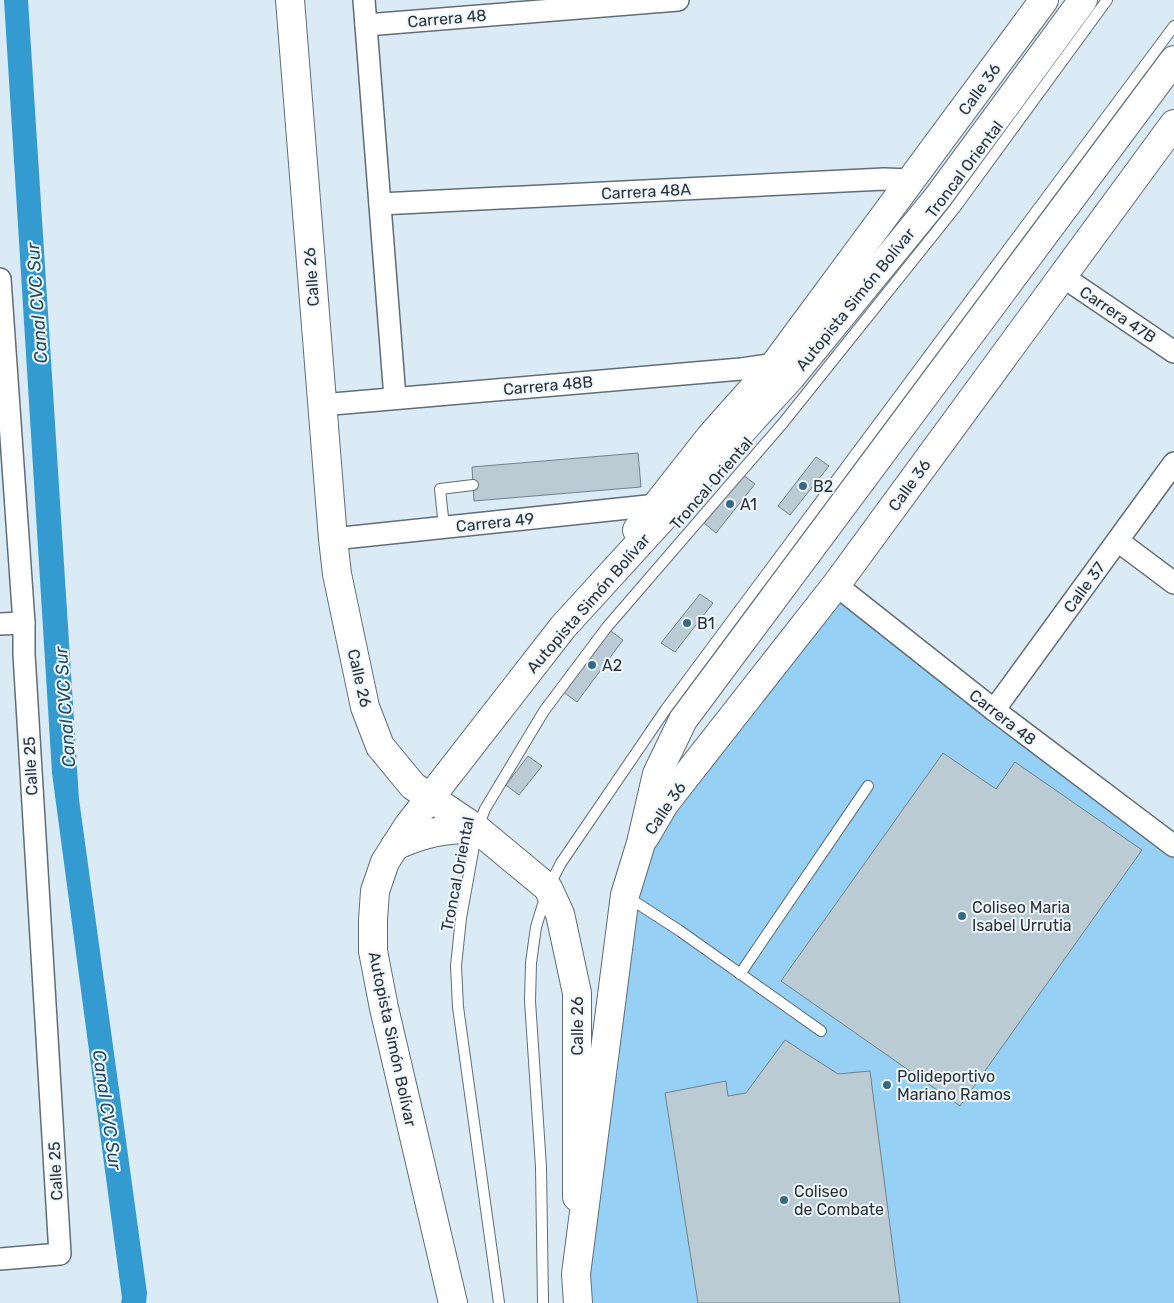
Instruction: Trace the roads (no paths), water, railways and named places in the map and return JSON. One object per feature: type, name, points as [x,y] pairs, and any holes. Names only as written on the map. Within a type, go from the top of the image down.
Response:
[{"type":"main road","name":"Calle 26","points":[[290,0],[332,539],[337,574],[365,707],[380,746],[413,786],[478,829],[548,888],[560,914],[577,993],[576,1274]]},
{"type":"main road","name":"Calle 36","points":[[563,627],[706,442],[775,364],[1044,0]]},
{"type":"main road","name":"Autopista Simón Bolívar","points":[[453,1303],[384,1008],[373,951],[375,891],[385,862],[430,798],[563,627],[791,377],[938,197],[1083,0]]},
{"type":"main road","points":[[578,1303],[576,1274],[625,895],[641,843],[657,774],[683,720],[1174,60]]},
{"type":"main road","name":"Calle 36","points":[[641,843],[665,803],[836,585],[1174,124]]},
{"type":"main road","points":[[395,846],[435,831],[456,828],[478,829]]},
{"type":"street","points":[[364,0],[395,398]]},
{"type":"street","name":"Carrera 48","points":[[366,24],[678,0]]},
{"type":"street","name":"Carrera 48A","points":[[380,204],[884,179],[912,180]]},
{"type":"street","name":"Carrera 47B","points":[[1062,276],[1174,352]]},
{"type":"street","name":"Calle 25","points":[[0,279],[6,447],[24,623],[24,654],[60,1254],[0,1259]]},
{"type":"street","name":"Carrera 48B","points":[[321,405],[741,369],[775,364]]},
{"type":"street","name":"Calle 37","points":[[994,710],[1174,463]]},
{"type":"street","name":"Carrera 49","points":[[332,539],[657,504]]},
{"type":"street","points":[[1118,541],[1174,583]]},
{"type":"street","name":"Carrera 48","points":[[836,585],[994,710],[1174,846]]},
{"type":"street","points":[[0,624],[24,623]]},
{"type":"lane","name":"Troncal Oriental","points":[[499,1303],[458,1007],[456,966],[461,918],[478,829],[485,809],[544,711],[607,627],[783,423],[955,208],[1107,0]]},
{"type":"lane","points":[[543,1303],[541,1167],[530,1001],[531,963],[536,928],[548,888],[561,863],[666,708],[1174,26]]},
{"type":"lane","points":[[444,527],[440,489],[473,485]]},
{"type":"lane","points":[[740,974],[868,786]]},
{"type":"lane","points":[[625,895],[680,931],[821,1031]]},
{"type":"water","name":"Canal CVC Sur","points":[[4,0],[28,0],[79,799],[147,1293],[146,1303],[121,1303],[122,1298],[52,773]]},
{"type":"place","name":"B2","points":[[803,486]]},
{"type":"place","name":"A1","points":[[730,504]]},
{"type":"place","name":"B1","points":[[687,623]]},
{"type":"place","name":"A2","points":[[592,665]]},
{"type":"place","name":"Coliseo Maria Isabel Urrutia","points":[[962,916]]},
{"type":"place","name":"Polideportivo Mariano Ramos","points":[[887,1085]]},
{"type":"place","name":"Coliseo de Combate","points":[[784,1200]]}]
